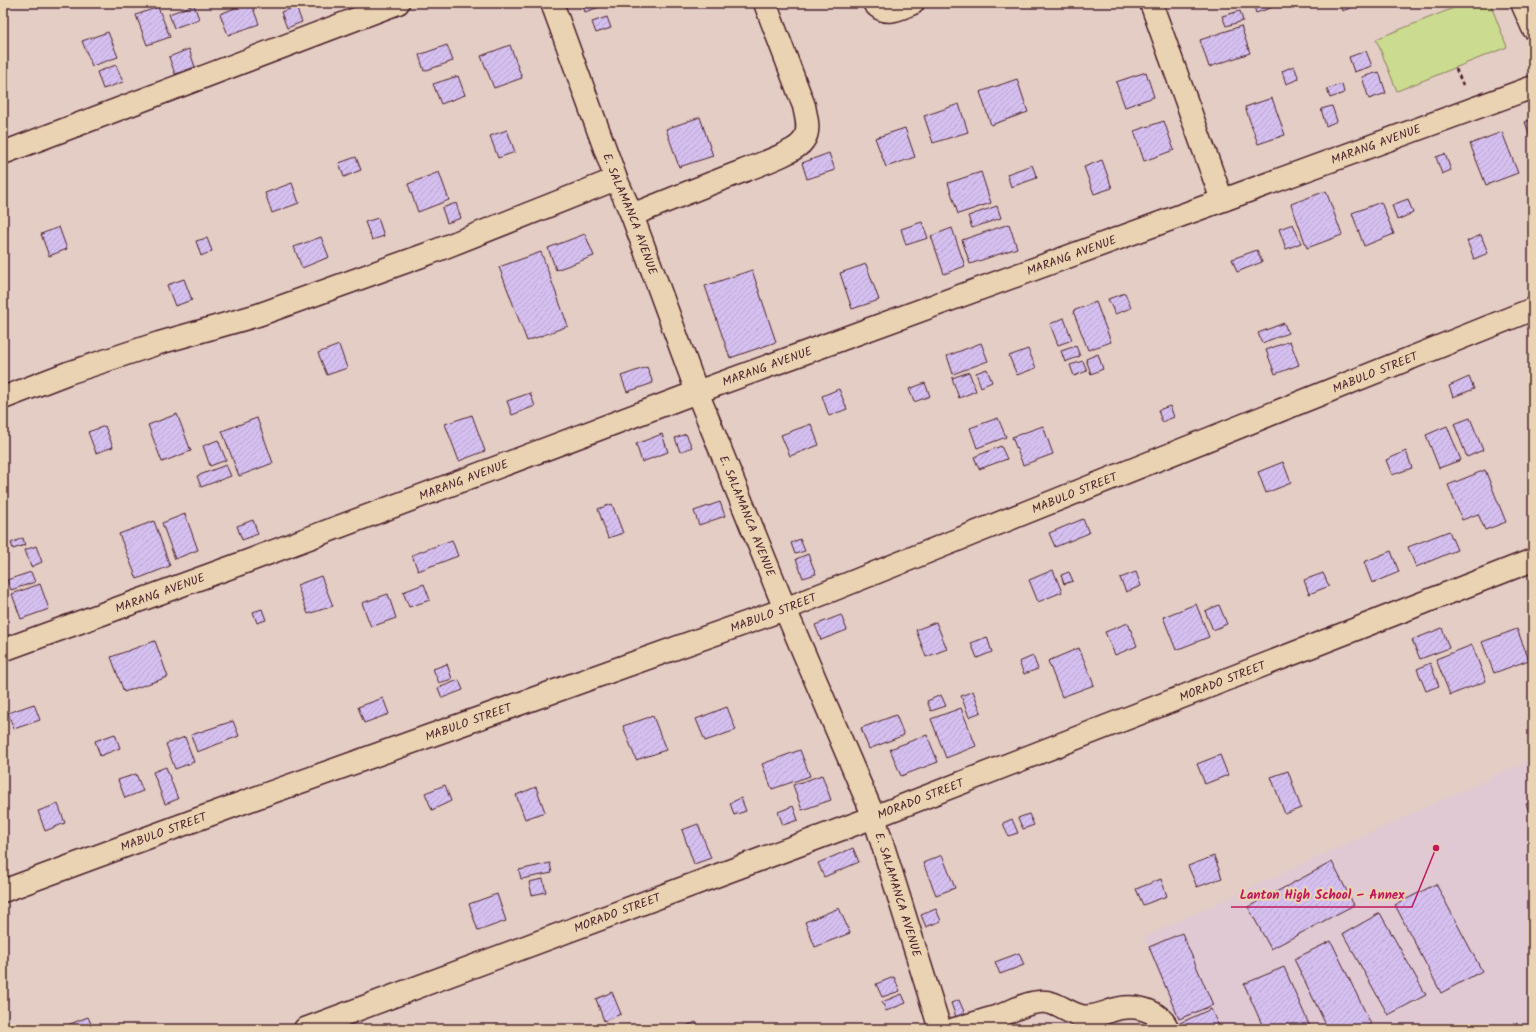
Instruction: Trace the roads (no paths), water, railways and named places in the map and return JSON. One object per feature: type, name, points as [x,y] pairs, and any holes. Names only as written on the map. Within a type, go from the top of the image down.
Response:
[{"type":"street","points":[[3,152],[398,3]]},
{"type":"street","name":"E. SALAMANCA AVENUE","points":[[552,3],[616,179],[632,215],[697,392],[785,609],[874,817],[940,1029]]},
{"type":"street","points":[[632,215],[792,150],[803,141],[807,131],[804,106],[765,3]]},
{"type":"street","points":[[874,3],[880,9],[893,11],[913,3]]},
{"type":"street","points":[[1150,3],[1222,200]]},
{"type":"street","points":[[1522,3],[1533,28]]},
{"type":"street","name":"MARANG AVENUE","points":[[3,650],[248,562],[697,392],[1533,87]]},
{"type":"street","points":[[3,398],[68,373],[159,343],[258,315],[430,253],[616,179]]},
{"type":"street","name":"MABULO STREET","points":[[3,891],[247,801],[785,609],[1533,309]]},
{"type":"street","name":"MORADO STREET","points":[[305,1029],[874,817],[1531,566]]},
{"type":"street","points":[[955,1029],[1002,1015],[1028,1004],[1048,1001],[1082,1016],[1094,1016],[1120,1009],[1146,1009],[1166,1023],[1168,1029]]},
{"type":"place","name":"Lanton High School – Annex","points":[[1436,848]]}]
